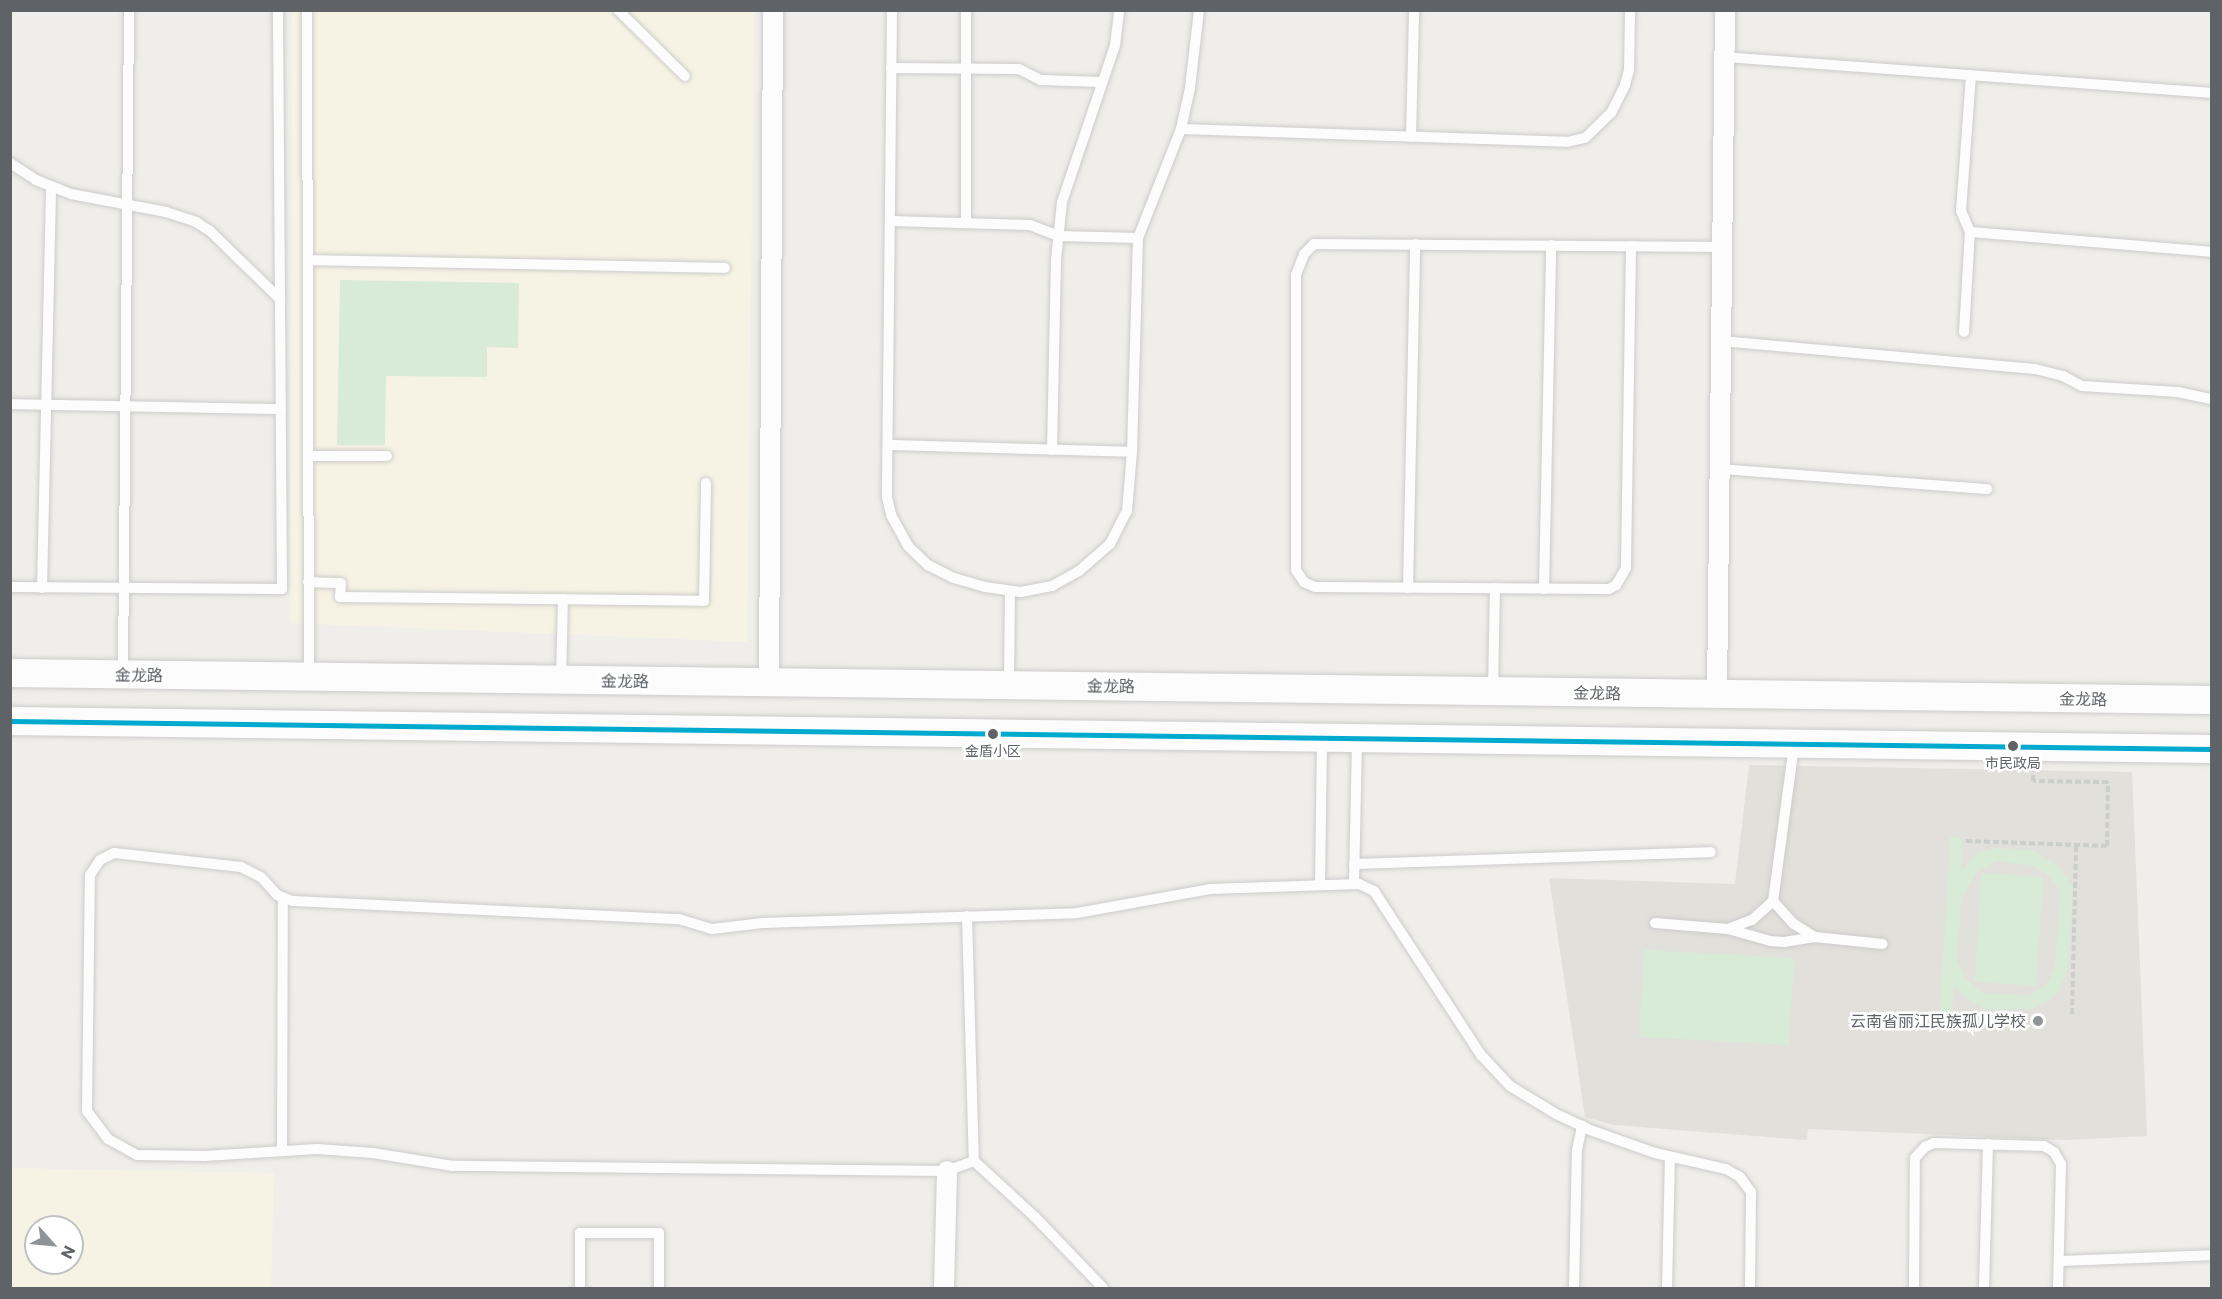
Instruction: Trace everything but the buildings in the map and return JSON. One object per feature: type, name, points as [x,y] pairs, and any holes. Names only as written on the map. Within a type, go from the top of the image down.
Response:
[{"type":"main road","name":"金龙路","points":[[10,673],[2211,700]]},
{"type":"main road","points":[[10,721],[2211,749]]},
{"type":"street","points":[[769,682],[773,10]]},
{"type":"street","points":[[1717,694],[1725,10]]},
{"type":"street","points":[[944,1288],[946,1171]]},
{"type":"lane","points":[[123,675],[129,10]]},
{"type":"lane","points":[[10,587],[282,589],[278,10]]},
{"type":"lane","points":[[307,10],[309,677]]},
{"type":"lane","points":[[618,10],[685,76]]},
{"type":"lane","points":[[892,10],[887,498],[894,523],[908,546],[928,565],[941,572],[985,587],[1010,591],[1037,590],[1066,579],[1110,544],[1127,511],[1132,452],[1138,238],[1181,129],[1190,88],[1199,10]]},
{"type":"lane","points":[[966,10],[966,223]]},
{"type":"lane","points":[[1052,450],[1058,236],[1062,202],[1115,45],[1119,10]]},
{"type":"lane","points":[[1411,136],[1414,10]]},
{"type":"lane","points":[[1181,129],[1567,142],[1585,138],[1611,113],[1625,85],[1629,70],[1630,10]]},
{"type":"lane","points":[[1724,57],[2211,93]]},
{"type":"lane","points":[[891,68],[1019,69],[1041,80],[1101,82]]},
{"type":"lane","points":[[1964,332],[1970,232],[1961,211],[1971,75]]},
{"type":"lane","points":[[10,164],[51,187],[91,199],[182,215],[196,222],[210,231],[280,299]]},
{"type":"lane","points":[[42,588],[51,187]]},
{"type":"lane","points":[[890,221],[1030,225],[1058,236],[1138,238]]},
{"type":"lane","points":[[1970,232],[2211,252]]},
{"type":"lane","points":[[1631,246],[1625,574],[1616,585],[1609,589],[1408,588],[1315,587],[1304,582],[1296,570],[1296,275],[1304,254],[1314,244],[1415,244],[1551,246],[1631,246],[1722,247]]},
{"type":"lane","points":[[1408,588],[1415,244]]},
{"type":"lane","points":[[1544,589],[1551,246]]},
{"type":"lane","points":[[308,260],[725,268]]},
{"type":"lane","points":[[1721,341],[2035,369],[2063,376],[2082,386],[2178,392],[2211,399]]},
{"type":"lane","points":[[10,404],[281,409]]},
{"type":"lane","points":[[888,445],[1132,452]]},
{"type":"lane","points":[[308,456],[387,456]]},
{"type":"lane","points":[[1720,469],[1987,489]]},
{"type":"lane","points":[[308,582],[341,583],[340,597],[704,601],[706,483]]},
{"type":"lane","points":[[1493,692],[1495,588]]},
{"type":"lane","points":[[1009,685],[1010,591]]},
{"type":"lane","points":[[561,680],[563,599]]},
{"type":"lane","points":[[1320,884],[1322,737]]},
{"type":"lane","points":[[1354,884],[1357,738]]},
{"type":"lane","points":[[1728,929],[1752,920],[1773,901],[1794,743]]},
{"type":"lane","points":[[1354,864],[1711,852]]},
{"type":"lane","points":[[974,1161],[946,1171],[480,1167],[427,1164],[373,1153],[317,1149],[204,1156],[137,1155],[117,1146],[99,1131],[87,1111],[89,884],[94,867],[100,860],[114,853],[241,867],[261,877],[272,891],[283,898],[344,905],[679,919],[712,929],[763,923],[1077,913],[1210,889],[1354,884],[1374,891],[1491,1068],[1510,1086],[1537,1104],[1582,1126],[1670,1157],[1726,1169],[1746,1184],[1751,1192],[1750,1288]]},
{"type":"lane","points":[[282,1150],[283,898]]},
{"type":"lane","points":[[1773,901],[1794,924],[1815,937]]},
{"type":"lane","points":[[967,916],[974,1161],[1035,1218],[1103,1288]]},
{"type":"lane","points":[[1655,923],[1728,929],[1770,941],[1784,942],[1815,937],[1883,944]]},
{"type":"lane","points":[[1574,1288],[1577,1150],[1582,1126]]},
{"type":"lane","points":[[1914,1288],[1916,1158],[1925,1147],[1934,1143],[2043,1146],[2058,1157],[2061,1164],[2058,1288]]},
{"type":"lane","points":[[1984,1288],[1988,1144]]},
{"type":"lane","points":[[1668,1288],[1670,1157]]},
{"type":"lane","points":[[580,1288],[580,1233],[659,1233],[659,1288]]},
{"type":"lane","points":[[2059,1261],[2211,1255]]},
{"type":"path","points":[[1966,841],[2107,846],[2108,782],[2033,781],[2034,746]]},
{"type":"path","points":[[2072,1014],[2076,845]]},
{"type":"shaded area","points":[[292,11],[754,11],[747,642],[290,623]]},
{"type":"shaded area","points":[[1749,765],[2132,772],[2147,1136],[2065,1140],[1808,1129],[1807,1140],[1614,1125],[1585,1117],[1549,878],[1735,884]]},
{"type":"shaded area","points":[[11,1168],[274,1173],[271,1288],[11,1288]]},
{"type":"green space","points":[[340,280],[519,283],[518,348],[487,347],[487,377],[386,376],[385,445],[337,445]]},
{"type":"green space","points":[[1950,837],[1962,838],[1961,870],[1976,855],[1996,848],[2032,850],[2058,866],[2073,887],[2068,970],[2058,992],[2032,1009],[1986,1009],[1970,1001],[1954,985],[1951,1029],[1939,1029]],"holes":[[[1997,861],[2035,866],[2049,876],[2060,891],[2055,967],[2048,983],[2028,996],[1984,993],[1967,980],[1957,962],[1961,900],[1977,872]]]},
{"type":"green space","points":[[1981,873],[2043,877],[2036,986],[1975,982]]},
{"type":"green space","points":[[1644,950],[1794,958],[1789,1045],[1639,1037]]},
{"type":"transit line","points":[[10,721],[2212,749]]},
{"type":"place","name":"金盾小区","points":[[993,734]]},
{"type":"place","name":"市民政局","points":[[2013,746]]},
{"type":"place","name":"云南省丽江民族孤儿学校","points":[[2038,1021]]}]
